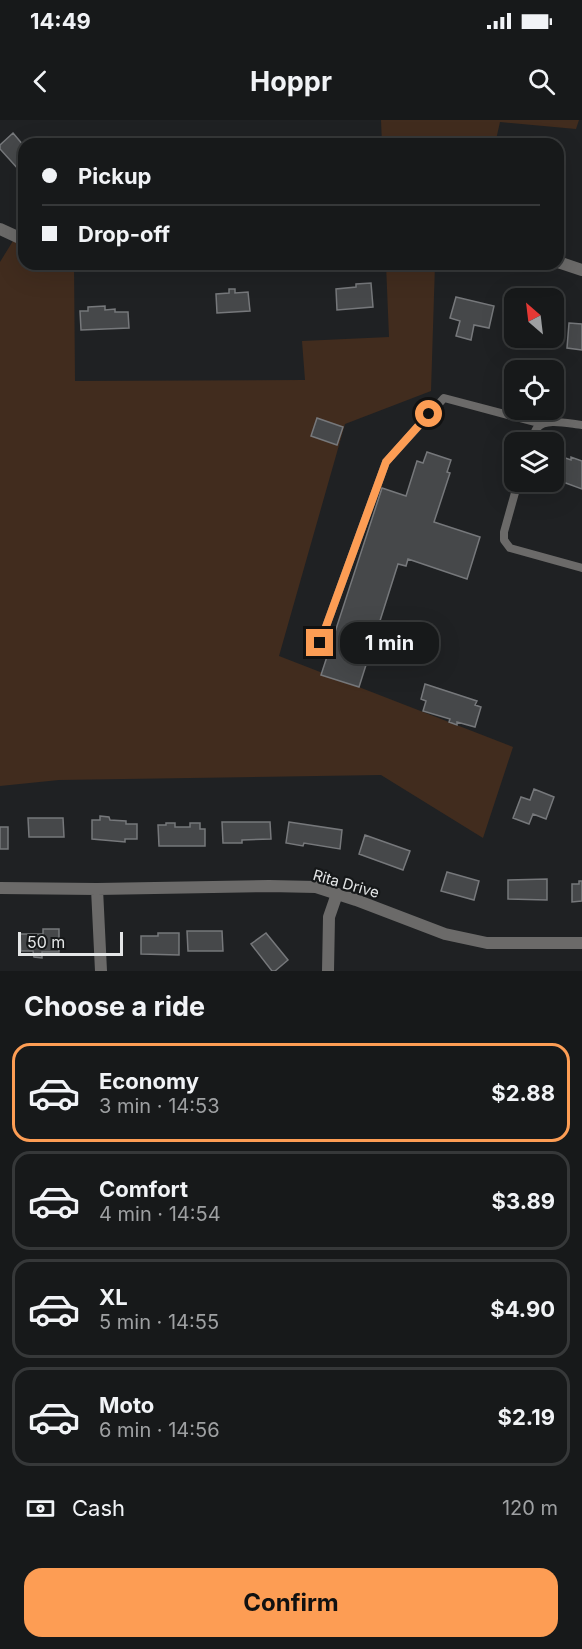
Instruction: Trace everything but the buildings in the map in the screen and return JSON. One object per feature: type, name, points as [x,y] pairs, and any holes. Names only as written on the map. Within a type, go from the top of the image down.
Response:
[{"type":"street","points":[[0,229],[18,237]]},
{"type":"street","points":[[564,264],[582,270]]},
{"type":"street","name":"Rita Drive","points":[[0,888],[316,887],[444,934],[488,943],[582,943]]},
{"type":"street","points":[[97,889],[101,971]]},
{"type":"street","points":[[328,971],[329,917],[337,894]]},
{"type":"lane","points":[[320,643],[386,462],[444,398],[542,424],[582,425]]},
{"type":"lane","points":[[535,432],[542,424]]},
{"type":"lane","points":[[515,492],[504,532],[504,540],[510,548],[582,568]]},
{"type":"shaded area","points":[[381,120],[579,120],[576,129],[500,122],[496,138],[382,138]]},
{"type":"shaded area","points":[[16,236],[18,236],[18,270],[74,270],[75,381],[305,380],[302,341],[389,337],[386,270],[435,270],[431,391],[345,424],[279,656],[513,747],[483,838],[381,775],[59,780],[0,786],[0,262]]},
{"type":"route","points":[[320,643],[386,462],[429,414]]}]
